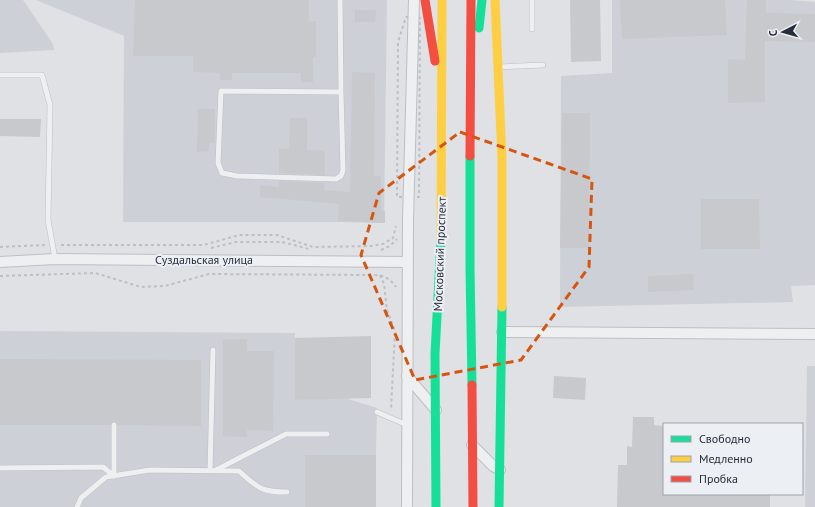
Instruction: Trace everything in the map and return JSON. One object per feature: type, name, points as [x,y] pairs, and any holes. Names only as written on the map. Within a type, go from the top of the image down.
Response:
[{"type":"main road","points":[[425,0],[442,109]]},
{"type":"main road","name":"Московский проспект","points":[[436,507],[435,354],[441,237],[442,0]]},
{"type":"main road","points":[[470,0],[470,267],[473,507]]},
{"type":"main road","points":[[471,93],[482,0]]},
{"type":"main road","points":[[495,0],[502,159],[502,332],[499,507]]},
{"type":"street","points":[[406,507],[407,262],[400,223],[414,0]]},
{"type":"street","name":"Суздальская улица","points":[[0,262],[55,260],[407,262]]},
{"type":"street","points":[[502,332],[815,334]]},
{"type":"street","points":[[407,376],[436,410]]},
{"type":"street","points":[[472,445],[493,466],[500,470]]},
{"type":"lane","points":[[340,0],[340,92],[343,170],[341,176],[336,178],[237,176],[222,174],[218,163],[221,91],[340,92]]},
{"type":"lane","points":[[532,0],[532,29]]},
{"type":"lane","points":[[497,67],[543,65]]},
{"type":"lane","points":[[0,75],[42,75],[50,105],[48,220],[51,245],[55,260]]},
{"type":"lane","points":[[213,350],[213,470]]},
{"type":"lane","points":[[377,412],[407,426]]},
{"type":"lane","points":[[114,425],[114,476]]},
{"type":"lane","points":[[213,470],[286,434],[327,434]]},
{"type":"lane","points":[[0,468],[103,467],[114,476]]},
{"type":"lane","points":[[77,507],[81,498],[106,477],[150,470],[239,471],[255,485],[269,492],[287,492]]},
{"type":"path","points":[[396,197],[398,42],[406,17]]},
{"type":"path","points":[[400,223],[400,229]]},
{"type":"path","points":[[0,247],[51,245],[204,245],[239,235],[278,235],[313,247],[372,246],[388,242],[393,238],[400,223]]},
{"type":"path","points":[[378,250],[384,250],[398,237]]},
{"type":"path","points":[[210,249],[236,242],[282,242],[313,250],[320,250]]},
{"type":"path","points":[[0,276],[95,273],[141,286],[165,286],[209,274],[380,275],[391,281],[397,291]]},
{"type":"path","points":[[380,275],[384,284],[387,310],[395,331],[391,418]]},
{"type":"highlighted area","points":[[460,132],[592,179],[589,267],[521,360],[415,380],[361,255],[379,193]]},
{"type":"shaded area","points":[[0,0],[23,0],[53,44],[54,50],[0,53]]},
{"type":"shaded area","points":[[36,0],[387,0],[384,223],[123,222],[124,36]]},
{"type":"shaded area","points":[[612,0],[789,0],[815,2],[815,285],[791,286],[793,302],[560,307],[561,76],[612,73]]},
{"type":"shaded area","points":[[0,331],[295,333],[295,400],[345,398],[377,408],[376,455],[305,455],[305,507],[0,507]]},
{"type":"shaded area","points":[[807,366],[815,366],[815,507],[805,507]]},
{"type":"building","points":[[135,0],[309,0],[309,21],[316,21],[316,57],[313,57],[313,82],[301,82],[301,73],[232,73],[232,80],[220,80],[220,73],[193,72],[193,56],[133,56]]},
{"type":"building","points":[[570,0],[600,0],[601,61],[571,62]]},
{"type":"building","points":[[620,0],[725,0],[727,35],[622,39]]},
{"type":"building","points":[[747,0],[766,0],[766,13],[815,14],[815,42],[765,41],[765,102],[728,103],[728,59],[745,60]]},
{"type":"building","points":[[355,10],[376,10],[375,22],[355,22]]},
{"type":"building","points":[[352,72],[375,73],[374,176],[381,176],[381,211],[385,211],[385,223],[338,221],[339,204],[260,197],[260,185],[279,187],[279,181],[325,183],[324,190],[350,192]]},
{"type":"building","points":[[198,109],[215,109],[215,143],[209,143],[209,151],[197,152]]},
{"type":"building","points":[[562,113],[590,113],[589,248],[560,248]]},
{"type":"building","points":[[290,118],[307,118],[307,150],[325,151],[325,175],[279,173],[279,149],[289,149]]},
{"type":"building","points":[[0,119],[41,119],[40,137],[0,136]]},
{"type":"building","points":[[701,199],[759,199],[760,249],[701,249]]},
{"type":"building","points":[[693,274],[694,290],[648,292],[648,276]]},
{"type":"building","points":[[371,336],[371,398],[295,400],[295,338]]},
{"type":"building","points":[[223,339],[247,339],[247,351],[274,351],[273,431],[247,430],[247,437],[223,436]]},
{"type":"building","points":[[0,359],[201,360],[201,426],[118,425],[114,421],[110,425],[0,425]]},
{"type":"building","points":[[554,376],[586,378],[585,400],[553,398]]},
{"type":"building","points":[[633,417],[654,417],[654,425],[663,426],[663,495],[770,495],[770,507],[617,507],[618,465],[627,465],[627,446],[632,447]]},
{"type":"building","points":[[305,455],[376,455],[376,507],[305,507]]},
{"type":"traffic: fast","points":[[479,28],[482,0]]},
{"type":"traffic: fast","points":[[470,156],[472,385]]},
{"type":"traffic: fast","points":[[436,507],[435,354],[441,240]]},
{"type":"traffic: fast","points":[[499,507],[502,307]]},
{"type":"traffic: slow","points":[[441,240],[442,0]]},
{"type":"traffic: slow","points":[[495,0],[502,159],[502,307]]},
{"type":"traffic: jam","points":[[425,0],[435,61]]},
{"type":"traffic: jam","points":[[470,156],[471,0]]},
{"type":"traffic: jam","points":[[472,385],[473,507]]}]
